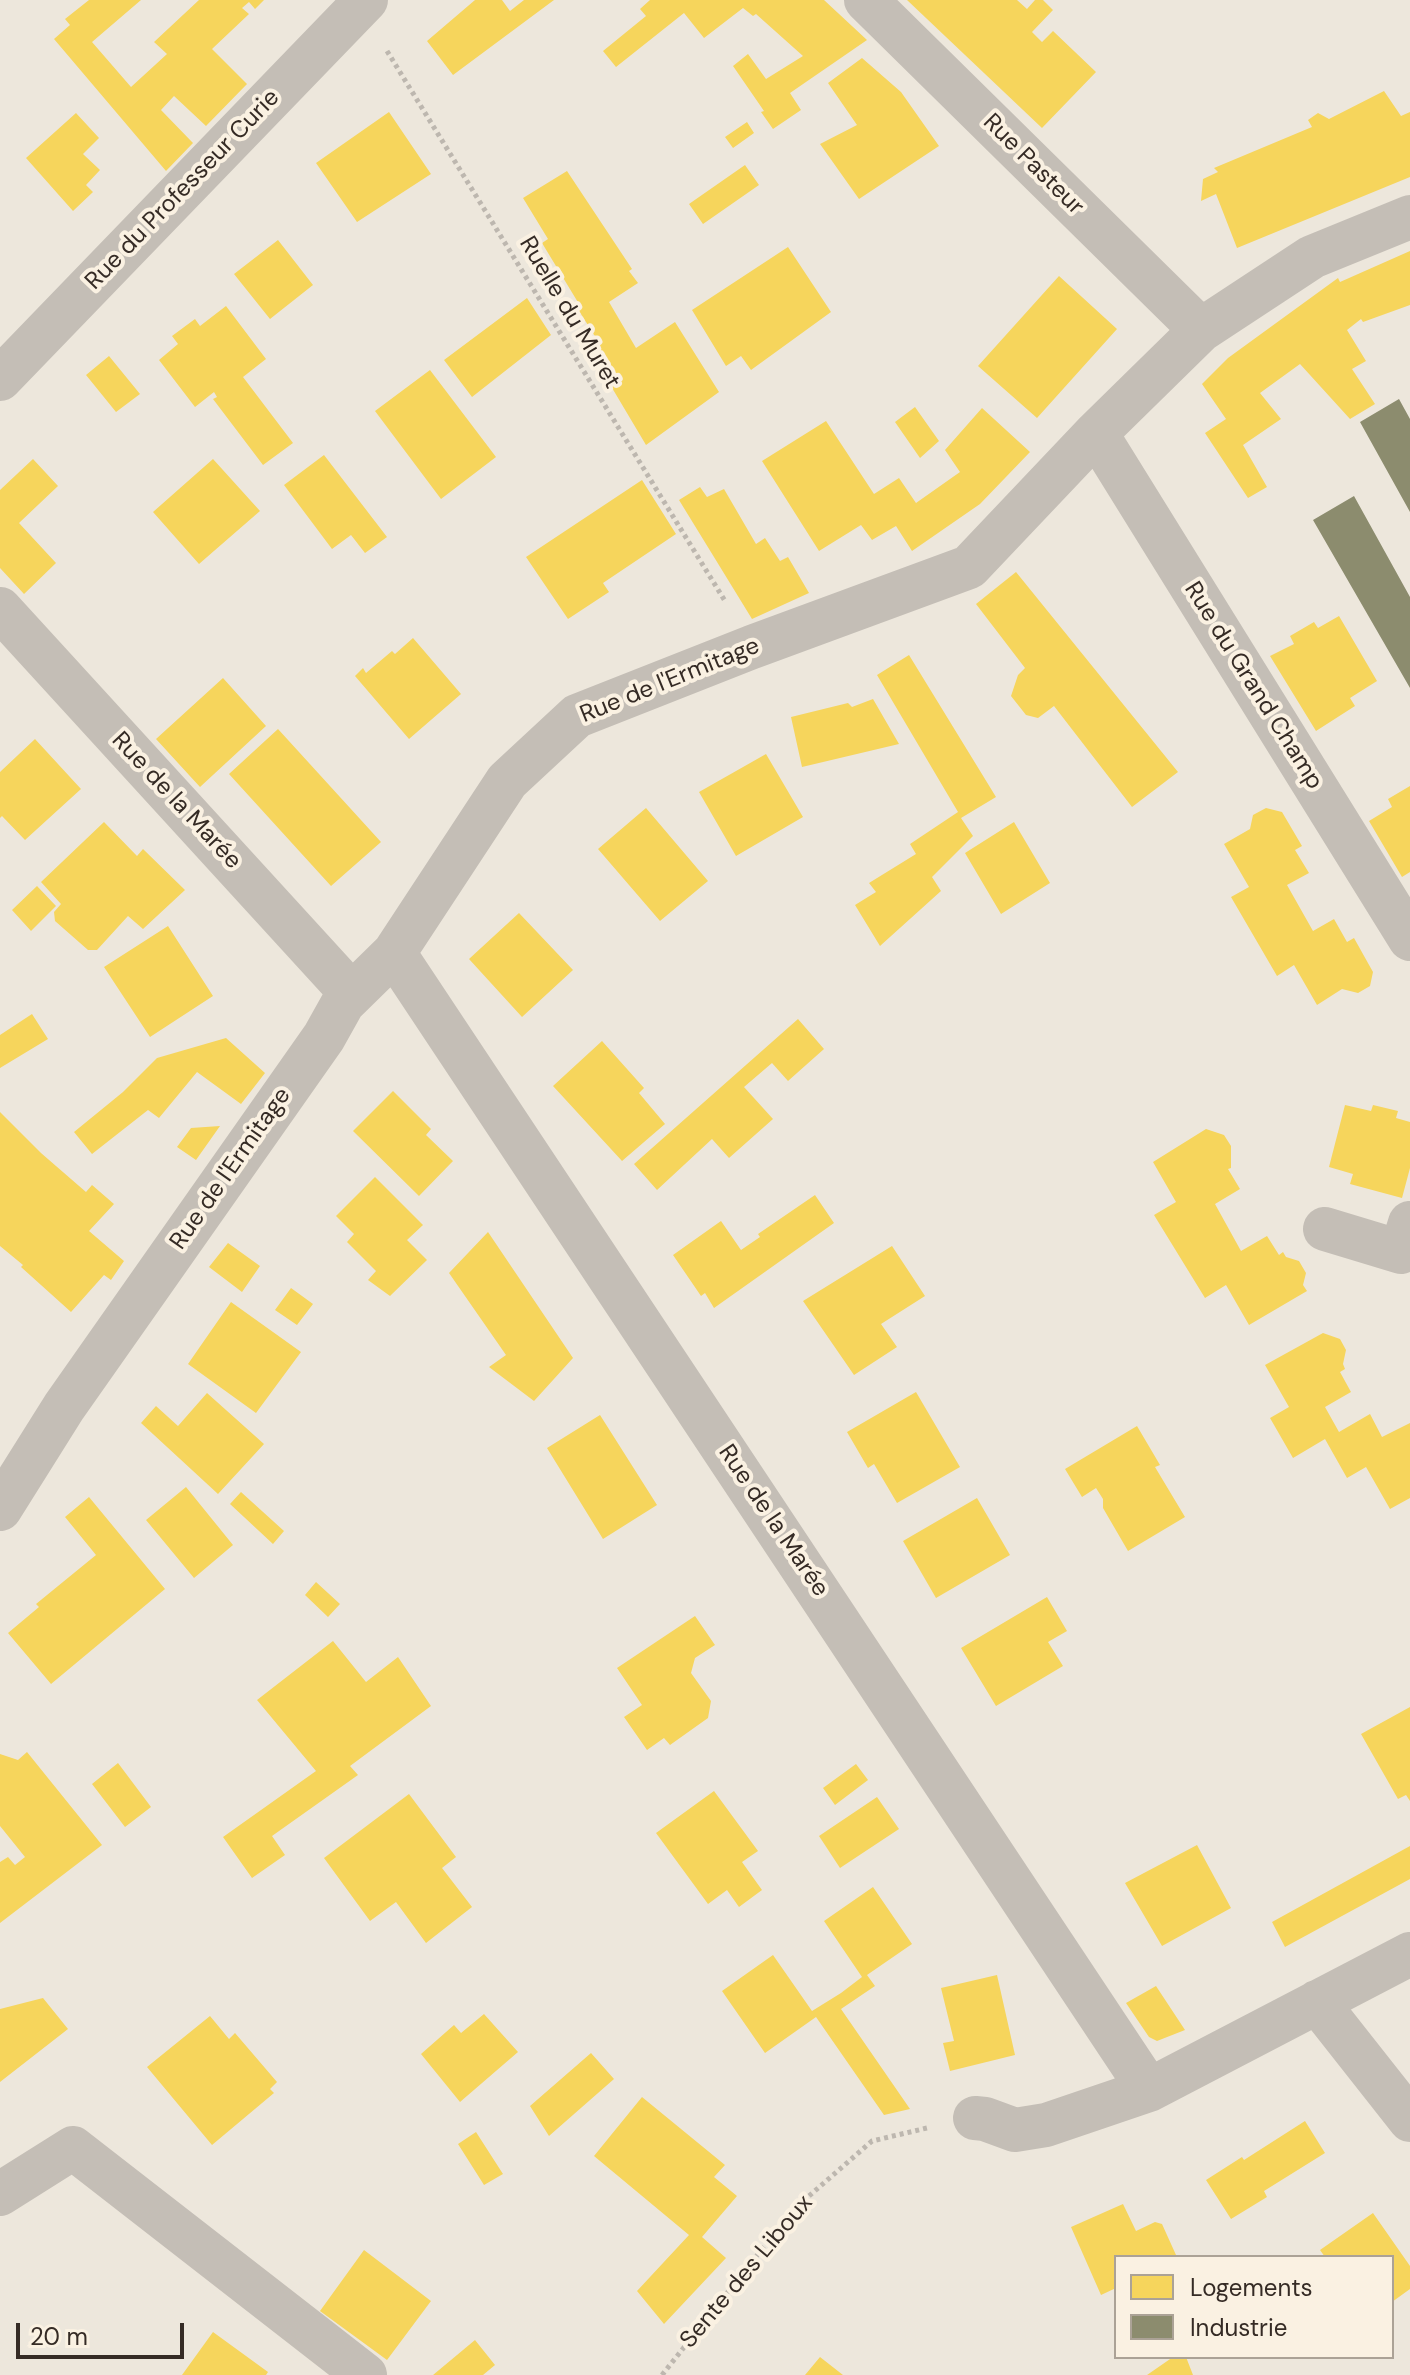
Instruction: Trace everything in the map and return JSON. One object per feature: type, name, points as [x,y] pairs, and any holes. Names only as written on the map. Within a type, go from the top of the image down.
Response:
[{"type":"street","name":"Rue Pasteur","points":[[866,0],[1201,330]]},
{"type":"street","name":"Rue du Professeur Curie","points":[[0,379],[363,3]]},
{"type":"street","name":"Rue de l'Ermitage","points":[[0,1509],[64,1407],[352,994],[394,953],[507,781],[577,716],[969,567],[1096,433],[1201,330],[1312,257],[1410,217]]},
{"type":"street","name":"Rue du Grand Champ","points":[[1096,433],[1410,939]]},
{"type":"street","name":"Rue de la Marée","points":[[0,609],[352,994]]},
{"type":"street","name":"Rue de la Marée","points":[[394,953],[1149,2090]]},
{"type":"street","points":[[1325,1229],[1401,1252],[1410,1223]]},
{"type":"street","points":[[975,2118],[1015,2130],[1046,2125],[1149,2090],[1410,1954]]},
{"type":"street","points":[[1317,2002],[1410,2120]]},
{"type":"street","points":[[0,2194],[73,2148],[365,2375]]},
{"type":"path","name":"Ruelle du Muret","points":[[363,3],[752,647]]},
{"type":"path","name":"Sente des Liboux","points":[[662,2375],[793,2210],[872,2141],[975,2118]]},
{"type":"building: Logements","points":[[89,0],[141,0],[92,42],[131,87],[167,54],[154,42],[199,0],[264,0],[255,9],[249,2],[242,8],[249,14],[212,49],[247,84],[206,126],[174,96],[161,110],[193,143],[166,171],[54,39],[70,25],[65,19]]},
{"type":"building: Logements","points":[[475,0],[502,0],[510,11],[524,0],[554,0],[453,75],[427,41]]},
{"type":"building: Logements","points":[[650,0],[824,0],[867,40],[790,93],[801,110],[773,129],[733,66],[748,54],[766,79],[803,56],[756,14],[753,16],[743,8],[704,38],[684,13],[616,67],[603,51],[646,16],[640,9]]},
{"type":"building: Logements","points":[[907,0],[1017,0],[1027,9],[1035,0],[1043,0],[1053,10],[1032,32],[1042,42],[1053,31],[1096,72],[1042,128]]},
{"type":"building: Logements","points":[[862,58],[901,92],[939,146],[859,199],[820,144],[857,125],[828,83]]},
{"type":"building: Logements","points":[[1384,91],[1401,116],[1410,112],[1410,177],[1237,248],[1216,194],[1201,201],[1203,179],[1218,172],[1214,168],[1312,127],[1308,120],[1318,113],[1329,119]]},
{"type":"building: Logements","points":[[389,112],[431,174],[357,222],[316,163]]},
{"type":"building: Logements","points":[[76,113],[99,138],[83,154],[100,170],[86,185],[93,192],[73,211],[26,158]]},
{"type":"building: Logements","points":[[747,122],[754,133],[733,148],[725,137]]},
{"type":"building: Logements","points":[[745,165],[759,185],[703,224],[689,204]]},
{"type":"building: Logements","points":[[567,171],[632,269],[629,271],[638,283],[609,302],[636,348],[675,322],[719,392],[646,445],[602,371],[598,373],[582,346],[596,338],[542,243],[548,239],[523,198]]},
{"type":"building: Logements","points":[[278,240],[313,285],[270,319],[234,274]]},
{"type":"building: Logements","points":[[788,247],[831,312],[751,370],[741,356],[726,366],[692,310]]},
{"type":"building: Logements","points":[[1410,251],[1410,305],[1363,322],[1361,319],[1347,330],[1366,361],[1352,369],[1375,404],[1350,419],[1300,364],[1260,393],[1281,419],[1243,445],[1267,487],[1248,498],[1205,433],[1226,419],[1202,384],[1228,358],[1338,278],[1340,282]]},
{"type":"building: Logements","points":[[1059,276],[1117,329],[1037,418],[978,366]]},
{"type":"building: Logements","points":[[527,298],[551,335],[472,397],[444,360]]},
{"type":"building: Logements","points":[[226,306],[266,359],[243,377],[293,443],[263,465],[213,399],[217,397],[214,392],[195,407],[159,360],[178,344],[172,336],[195,319],[200,326]]},
{"type":"building: Logements","points":[[109,356],[140,394],[116,412],[86,375]]},
{"type":"building: Logements","points":[[430,370],[496,457],[441,499],[375,411]]},
{"type":"building: Logements","points":[[915,407],[939,441],[920,458],[895,422]]},
{"type":"building: Logements","points":[[982,408],[1030,452],[980,504],[912,551],[896,526],[872,540],[861,525],[819,551],[762,461],[826,421],[874,494],[899,478],[916,503],[960,472],[945,450]]},
{"type":"building: Logements","points":[[324,455],[387,537],[365,553],[351,535],[332,549],[284,485]]},
{"type":"building: Logements","points":[[33,459],[58,486],[19,523],[56,563],[24,594],[0,568],[0,490]]},
{"type":"building: Logements","points":[[213,459],[260,511],[199,564],[153,512]]},
{"type":"building: Logements","points":[[642,480],[676,534],[603,583],[609,592],[568,619],[526,557]]},
{"type":"building: Logements","points":[[700,487],[707,497],[724,489],[756,544],[765,538],[780,561],[788,557],[809,593],[752,619],[679,500]]},
{"type":"building: Logements","points":[[1016,572],[1178,772],[1132,807],[1054,706],[1038,718],[1026,715],[1011,696],[1018,675],[1025,668],[976,604]]},
{"type":"building: Logements","points":[[1339,616],[1377,681],[1350,698],[1355,706],[1316,731],[1270,656],[1294,644],[1290,636],[1314,622],[1318,628]]},
{"type":"building: Logements","points":[[413,638],[461,694],[409,739],[355,676],[363,668],[366,673],[392,651],[395,654]]},
{"type":"building: Logements","points":[[909,655],[996,797],[961,818],[973,836],[932,877],[941,891],[880,946],[855,905],[876,892],[869,883],[916,854],[910,844],[958,812],[877,675]]},
{"type":"building: Logements","points":[[223,678],[266,726],[200,787],[156,739]]},
{"type":"building: Logements","points":[[873,699],[899,744],[802,767],[791,717],[848,703],[852,707]]},
{"type":"building: Logements","points":[[278,729],[381,842],[331,886],[229,774]]},
{"type":"building: Logements","points":[[35,739],[81,789],[25,840],[2,816],[0,818],[0,772]]},
{"type":"building: Logements","points":[[766,754],[803,817],[736,856],[699,792]]},
{"type":"building: Logements","points":[[1410,786],[1410,872],[1402,877],[1369,821],[1392,807],[1388,799]]},
{"type":"building: Logements","points":[[646,808],[708,881],[660,921],[598,849]]},
{"type":"building: Logements","points":[[1266,808],[1282,812],[1302,846],[1295,850],[1309,873],[1287,885],[1313,931],[1334,919],[1347,942],[1354,938],[1373,972],[1370,986],[1358,993],[1342,989],[1317,1005],[1294,965],[1277,976],[1231,897],[1249,887],[1224,844],[1250,829],[1253,815]]},
{"type":"building: Logements","points":[[104,822],[137,856],[143,849],[185,890],[143,929],[128,916],[97,950],[88,950],[55,921],[54,912],[61,904],[41,882]]},
{"type":"building: Logements","points":[[1014,822],[1050,883],[1001,914],[965,853]]},
{"type":"building: Logements","points":[[37,886],[56,906],[31,931],[12,910]]},
{"type":"building: Logements","points":[[519,913],[573,970],[522,1017],[469,959]]},
{"type":"building: Logements","points":[[168,926],[213,996],[150,1037],[104,967]]},
{"type":"building: Logements","points":[[32,1014],[48,1039],[0,1068],[0,1035]]},
{"type":"building: Logements","points":[[798,1019],[824,1049],[788,1081],[772,1063],[744,1087],[773,1119],[729,1158],[712,1139],[657,1190],[634,1164]]},
{"type":"building: Logements","points":[[226,1038],[265,1073],[241,1104],[197,1072],[159,1118],[148,1110],[92,1154],[74,1132],[123,1092],[157,1058]]},
{"type":"building: Logements","points":[[602,1041],[644,1088],[639,1093],[665,1124],[622,1161],[553,1086]]},
{"type":"building: Logements","points":[[393,1091],[431,1129],[426,1135],[453,1161],[419,1196],[353,1131]]},
{"type":"building: Logements","points":[[1345,1105],[1371,1111],[1373,1105],[1398,1111],[1396,1118],[1410,1122],[1410,1168],[1402,1198],[1350,1184],[1353,1174],[1329,1167]]},
{"type":"building: Logements","points":[[0,1112],[86,1192],[92,1185],[114,1204],[89,1231],[124,1261],[111,1280],[104,1275],[71,1312],[0,1246]]},
{"type":"building: Logements","points":[[220,1126],[196,1160],[177,1147],[191,1128]]},
{"type":"building: Logements","points":[[1206,1129],[1224,1135],[1231,1146],[1231,1168],[1228,1169],[1240,1189],[1215,1204],[1241,1251],[1267,1236],[1279,1255],[1283,1252],[1286,1257],[1299,1261],[1306,1273],[1303,1285],[1307,1291],[1249,1325],[1226,1285],[1205,1298],[1154,1215],[1176,1202],[1153,1162]]},
{"type":"building: Logements","points":[[375,1177],[423,1225],[407,1240],[427,1260],[390,1296],[368,1280],[376,1271],[347,1242],[354,1234],[336,1216]]},
{"type":"building: Logements","points":[[815,1195],[834,1223],[714,1308],[705,1293],[701,1296],[673,1255],[721,1221],[741,1250],[760,1237],[758,1234]]},
{"type":"building: Logements","points":[[488,1232],[573,1358],[534,1401],[489,1367],[506,1355],[449,1273]]},
{"type":"building: Logements","points":[[228,1243],[260,1266],[242,1292],[209,1267]]},
{"type":"building: Logements","points":[[892,1246],[925,1296],[881,1324],[897,1347],[854,1375],[803,1301]]},
{"type":"building: Logements","points":[[291,1288],[313,1304],[297,1325],[275,1310]]},
{"type":"building: Logements","points":[[231,1302],[301,1352],[256,1413],[188,1364]]},
{"type":"building: Logements","points":[[1323,1333],[1340,1339],[1346,1350],[1345,1369],[1340,1372],[1351,1392],[1325,1407],[1339,1432],[1370,1414],[1382,1437],[1410,1423],[1410,1498],[1390,1509],[1366,1467],[1347,1478],[1325,1439],[1293,1458],[1270,1418],[1289,1407],[1265,1365]]},
{"type":"building: Logements","points":[[916,1392],[960,1467],[897,1503],[874,1464],[868,1468],[847,1432]]},
{"type":"building: Logements","points":[[207,1393],[264,1444],[218,1494],[141,1423],[156,1406],[178,1426]]},
{"type":"building: Logements","points":[[600,1415],[657,1505],[603,1539],[547,1448]]},
{"type":"building: Logements","points":[[1137,1426],[1160,1465],[1155,1467],[1185,1517],[1128,1551],[1103,1508],[1103,1499],[1096,1488],[1082,1497],[1065,1469]]},
{"type":"building: Logements","points":[[186,1487],[233,1545],[194,1578],[146,1520]]},
{"type":"building: Logements","points":[[241,1492],[284,1531],[273,1544],[230,1504]]},
{"type":"building: Logements","points":[[89,1497],[165,1589],[51,1684],[8,1633],[39,1607],[36,1604],[96,1555],[65,1517]]},
{"type":"building: Logements","points":[[977,1498],[1010,1555],[936,1598],[903,1541]]},
{"type":"building: Logements","points":[[316,1582],[340,1604],[328,1617],[305,1595]]},
{"type":"building: Logements","points":[[1047,1597],[1067,1631],[1048,1642],[1063,1666],[996,1706],[961,1648]]},
{"type":"building: Logements","points":[[695,1616],[715,1645],[695,1658],[691,1673],[711,1701],[708,1718],[670,1745],[664,1738],[647,1750],[624,1717],[642,1705],[617,1668]]},
{"type":"building: Logements","points":[[333,1641],[366,1682],[398,1657],[431,1706],[350,1766],[358,1775],[272,1836],[285,1855],[252,1878],[223,1837],[316,1771],[257,1700]]},
{"type":"building: Logements","points":[[1410,1707],[1410,1801],[1406,1795],[1398,1799],[1361,1734]]},
{"type":"building: Logements","points":[[27,1752],[102,1845],[0,1923],[0,1862],[8,1857],[15,1865],[25,1857],[0,1826],[0,1754],[18,1760]]},
{"type":"building: Logements","points":[[118,1763],[151,1807],[125,1827],[92,1784]]},
{"type":"building: Logements","points":[[856,1764],[868,1780],[835,1805],[823,1788]]},
{"type":"building: Logements","points":[[714,1791],[758,1851],[742,1862],[762,1890],[739,1907],[727,1890],[708,1904],[656,1833]]},
{"type":"building: Logements","points":[[409,1794],[456,1857],[442,1868],[472,1907],[426,1943],[396,1902],[370,1921],[324,1858]]},
{"type":"building: Logements","points":[[877,1797],[899,1829],[840,1868],[819,1836]]},
{"type":"building: Logements","points":[[1197,1845],[1231,1908],[1162,1946],[1125,1883]]},
{"type":"building: Logements","points":[[1410,1846],[1410,1879],[1285,1947],[1272,1922]]},
{"type":"building: Logements","points":[[873,1887],[912,1944],[867,1975],[875,1986],[841,2009],[910,2109],[884,2115],[816,2017],[765,2053],[722,1991],[773,1955],[812,2011],[841,1993],[862,1977],[824,1921]]},
{"type":"building: Logements","points":[[997,1975],[1015,2055],[950,2071],[943,2043],[954,2041],[941,1988]]},
{"type":"building: Logements","points":[[1156,1986],[1185,2030],[1157,2041],[1149,2037],[1126,2003]]},
{"type":"building: Logements","points":[[43,1998],[68,2029],[0,2082],[0,2009]]},
{"type":"building: Logements","points":[[484,2014],[518,2052],[460,2102],[421,2054],[454,2025],[461,2033]]},
{"type":"building: Logements","points":[[210,2016],[229,2039],[235,2033],[277,2082],[270,2089],[274,2093],[212,2145],[147,2067]]},
{"type":"building: Logements","points":[[591,2053],[614,2079],[549,2136],[530,2106]]},
{"type":"building: Logements","points":[[642,2097],[725,2165],[714,2177],[737,2196],[702,2237],[726,2258],[664,2324],[637,2291],[689,2235],[594,2156]]},
{"type":"building: Logements","points":[[1305,2121],[1325,2153],[1264,2191],[1267,2197],[1231,2219],[1206,2180]]},
{"type":"building: Logements","points":[[476,2132],[503,2174],[484,2185],[458,2144]]},
{"type":"building: Logements","points":[[1123,2204],[1136,2231],[1155,2222],[1162,2224],[1176,2255],[1114,2255],[1114,2289],[1101,2295],[1071,2227]]},
{"type":"building: Logements","points":[[1373,2213],[1410,2266],[1410,2289],[1394,2301],[1394,2255],[1324,2255],[1320,2250]]},
{"type":"building: Logements","points":[[364,2250],[431,2301],[387,2360],[320,2311]]},
{"type":"building: Logements","points":[[213,2332],[268,2372],[266,2375],[182,2375]]},
{"type":"building: Logements","points":[[475,2340],[495,2365],[483,2375],[433,2375]]},
{"type":"building: Logements","points":[[820,2357],[843,2375],[805,2375]]},
{"type":"building: Logements","points":[[1170,2359],[1187,2359],[1193,2375],[1147,2375]]},
{"type":"building: Industrie","points":[[1399,399],[1410,419],[1410,512],[1360,422]]},
{"type":"building: Industrie","points":[[1354,496],[1410,597],[1410,688],[1313,520]]}]
